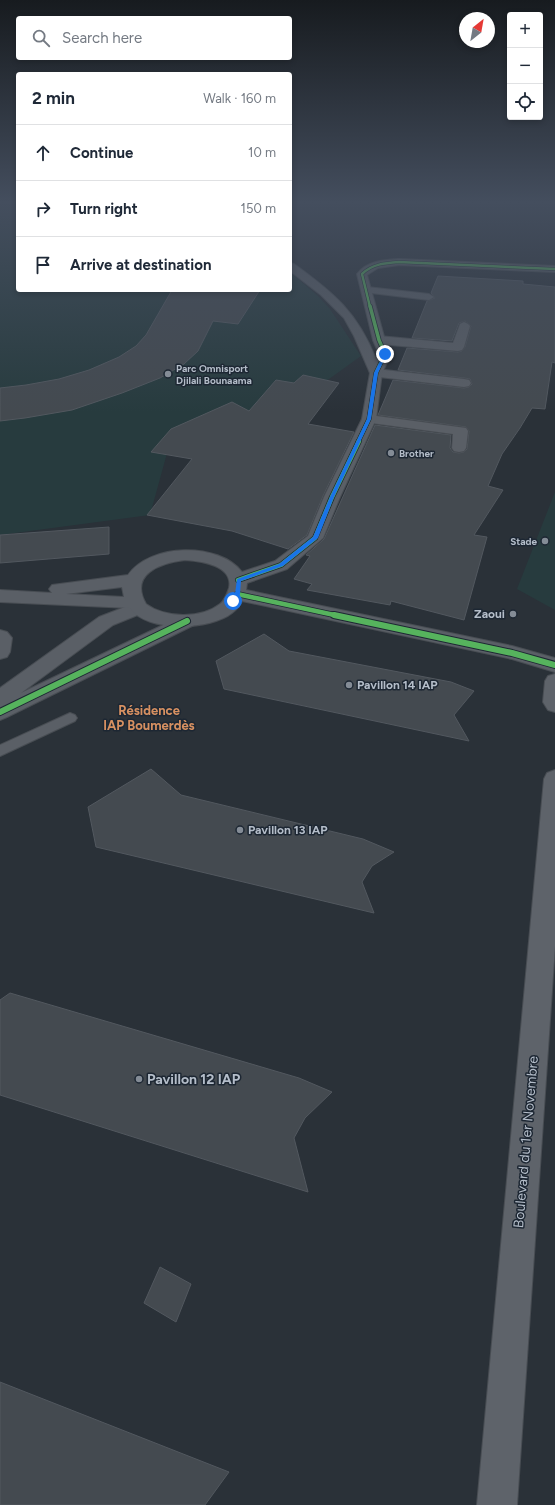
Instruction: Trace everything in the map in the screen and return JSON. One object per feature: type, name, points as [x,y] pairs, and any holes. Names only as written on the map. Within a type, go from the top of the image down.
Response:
[{"type":"main road","points":[[555,681],[555,723]]},
{"type":"main road","name":"Boulevard du 1er Novembre","points":[[497,1505],[555,779]]},
{"type":"street","points":[[298,272],[335,301],[354,325],[376,373]]},
{"type":"street","points":[[238,587],[281,565],[315,538],[332,497],[369,419],[376,373],[385,354],[379,340],[362,274],[363,272]]},
{"type":"street","points":[[367,290],[429,297]]},
{"type":"street","points":[[379,340],[458,347],[464,326]]},
{"type":"street","points":[[376,373],[464,383]]},
{"type":"street","points":[[369,419],[461,431],[459,448]]},
{"type":"street","points":[[185,555],[203,556],[224,563],[232,570],[238,587],[233,601],[221,611],[206,618],[187,621],[172,621],[154,617],[137,605],[130,591],[133,580],[141,570],[154,562],[171,556],[185,555]]},
{"type":"street","points":[[0,596],[133,580]]},
{"type":"street","points":[[238,587],[512,653],[555,665]]},
{"type":"street","points":[[0,596],[137,605]]},
{"type":"street","points":[[0,698],[106,621],[137,605]]},
{"type":"street","points":[[0,712],[187,621]]},
{"type":"street","points":[[0,636],[2,638],[0,652]]},
{"type":"lane","points":[[0,751],[70,718]]},
{"type":"green space","name":"Parc Omnisport Djilali Bounaama","points":[[0,272],[16,272],[16,292],[292,292],[292,274],[318,296],[330,309],[361,356],[311,392],[169,446],[150,515],[0,535]]},
{"type":"green space","name":"Stade","points":[[555,492],[555,610],[517,589]]},
{"type":"building","points":[[438,276],[523,281],[523,284],[555,287],[555,363],[552,362],[545,409],[532,408],[502,454],[488,486],[503,490],[474,535],[487,537],[464,620],[391,601],[390,605],[307,590],[312,584],[294,579],[310,556],[306,555],[324,539],[375,425],[451,435],[450,448],[453,452],[464,452],[467,449],[469,431],[466,427],[378,415],[393,380],[464,388],[469,387],[472,384],[470,379],[398,370],[407,348],[458,352],[462,351],[465,347],[471,326],[465,321],[459,323],[452,341],[412,338],[427,301],[435,298],[431,293]]},
{"type":"building","points":[[171,292],[259,292],[238,324],[213,321],[198,351],[184,364],[160,378],[72,410],[0,421],[0,388],[59,379],[89,370],[119,357],[136,346],[146,335]]},
{"type":"building","points":[[303,375],[339,383],[308,424],[354,432],[323,496],[307,535],[288,549],[232,531],[147,515],[192,459],[151,452],[171,429],[232,402],[249,411],[276,380],[294,383]]},
{"type":"building","points":[[109,527],[109,554],[0,563],[0,535]]},
{"type":"building","points":[[264,634],[289,651],[451,682],[474,691],[454,715],[469,741],[224,689],[216,661]]},
{"type":"building","points":[[151,769],[181,795],[363,839],[394,852],[372,866],[362,882],[374,913],[96,847],[88,807]]},
{"type":"building","points":[[10,993],[299,1078],[332,1092],[305,1118],[294,1138],[308,1192],[0,1095],[0,1000]]},
{"type":"building","points":[[160,1267],[191,1284],[176,1322],[144,1303]]},
{"type":"building","points":[[0,1382],[229,1472],[205,1505],[0,1505]]},
{"type":"cycle path","points":[[238,580],[281,565],[315,538],[332,497],[369,419],[376,373],[385,354],[379,340],[362,274],[364,272]]},
{"type":"cycle path","points":[[237,594],[512,653],[555,665]]},
{"type":"cycle path","points":[[0,712],[187,621]]},
{"type":"place","name":"Parc Omnisport Djilali Bounaama","points":[[168,374]]},
{"type":"place","name":"Brother","points":[[391,453]]},
{"type":"place","name":"Stade","points":[[545,541]]},
{"type":"place","name":"Zaoui","points":[[513,614]]},
{"type":"place","name":"Pavillon 14 IAP","points":[[349,685]]},
{"type":"place","name":"Pavillon 13 IAP","points":[[240,830]]},
{"type":"place","name":"Pavillon 12 IAP","points":[[139,1079]]},
{"type":"district","name":"Résidence IAP Boumerdès","points":[[149,718]]},
{"type":"route","points":[[233,601],[237,594],[238,580],[281,565],[315,538],[332,497],[369,419],[376,373],[385,354]]}]
